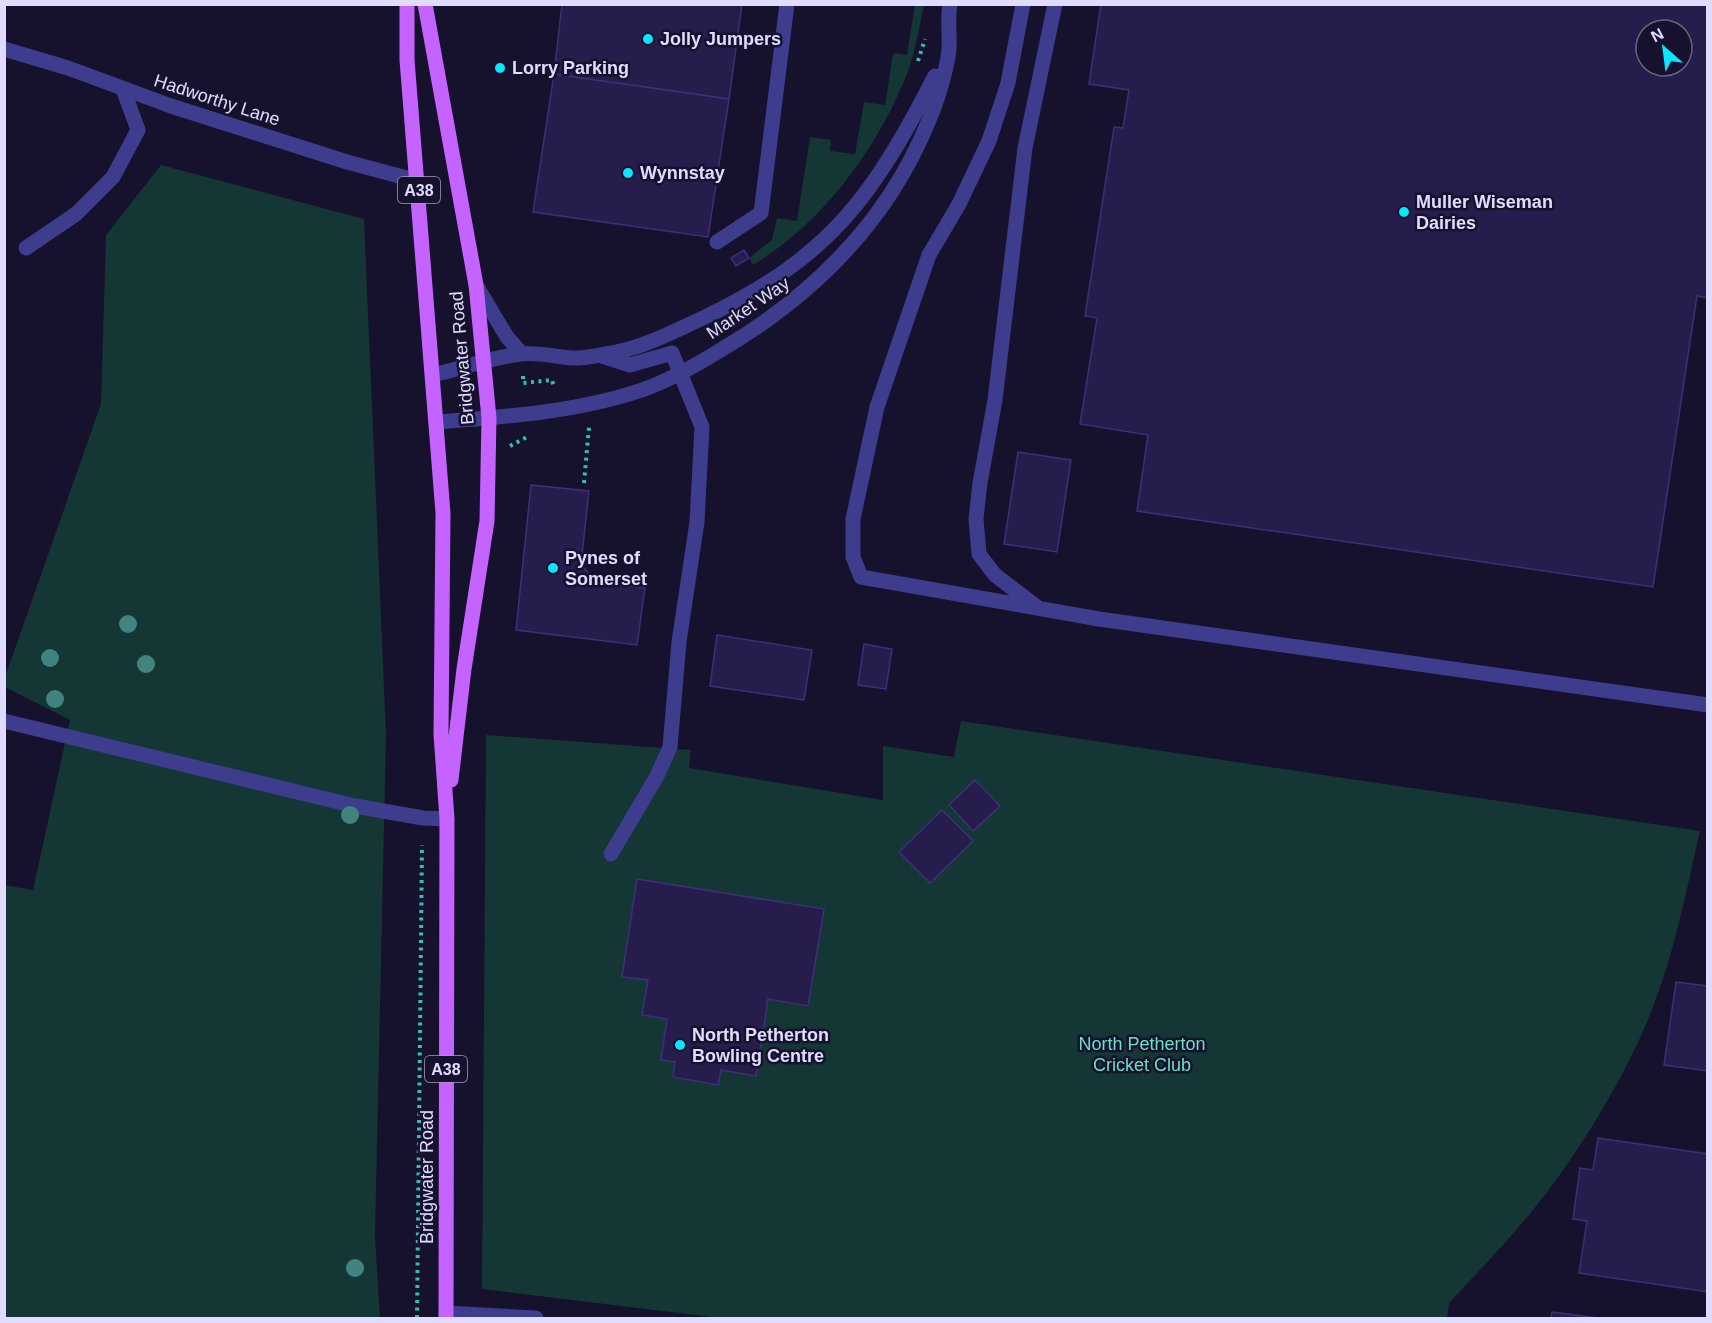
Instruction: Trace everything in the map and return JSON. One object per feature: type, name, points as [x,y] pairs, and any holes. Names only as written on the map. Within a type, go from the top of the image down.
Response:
[{"type":"main road","name":"Bridgwater Road","points":[[407,4],[407,60],[443,513],[441,734],[447,819],[446,1316]]},
{"type":"main road","name":"Bridgwater Road","points":[[425,4],[476,285],[489,418],[487,521],[464,669],[447,819]]},
{"type":"street","points":[[717,242],[761,213],[787,4]]},
{"type":"street","name":"Market Way","points":[[436,422],[489,418],[602,401],[642,390],[682,373],[787,307],[819,281],[864,231],[890,197],[915,151],[930,118],[949,50],[947,21],[950,4]]},
{"type":"street","points":[[1023,4],[1008,83],[989,141],[959,204],[929,255],[877,407],[853,519],[853,556],[861,577],[1040,609],[1707,705]]},
{"type":"street","points":[[1040,609],[995,575],[979,554],[976,519],[995,400],[1025,148],[1055,4]]},
{"type":"street","name":"Hadworthy Lane","points":[[4,49],[346,162],[418,181]]},
{"type":"street","name":"Market Way","points":[[433,375],[522,354],[575,358],[598,355],[656,340],[762,287],[804,259],[840,226],[869,192],[899,146],[949,50]]},
{"type":"street","points":[[26,248],[75,214],[113,177],[138,130],[123,89]]},
{"type":"street","points":[[476,285],[507,338],[522,354]]},
{"type":"street","points":[[598,355],[630,365],[672,353],[702,427],[697,522],[679,642],[670,747],[657,776],[611,854]]},
{"type":"street","points":[[4,721],[290,792],[423,818],[447,819]]},
{"type":"street","points":[[446,1316],[536,1318]]},
{"type":"path","points":[[523,375],[524,383],[552,380],[554,387]]},
{"type":"path","points":[[584,483],[590,418]]},
{"type":"path","points":[[417,1318],[423,818]]},
{"type":"green space","points":[[915,4],[924,5],[911,63],[896,99],[865,155],[846,181],[803,228],[779,248],[753,265],[749,258],[772,240],[777,218],[797,221],[810,137],[831,140],[830,151],[855,154],[864,102],[885,105],[893,53],[907,55]]},
{"type":"green space","points":[[161,165],[364,219],[386,734],[375,1235],[380,1318],[5,1318],[4,885],[33,890],[70,720],[5,687],[5,677],[101,404],[106,235]]},
{"type":"green space","name":"North Petherton Cricket Club","points":[[961,721],[1700,831],[1677,931],[1662,981],[1633,1053],[1607,1102],[1562,1172],[1519,1226],[1449,1303],[1447,1318],[720,1318],[482,1289],[486,735],[691,750],[689,768],[883,800],[883,746],[954,757]]},
{"type":"building","name":"Jolly Jumpers","points":[[562,4],[742,4],[729,99],[554,74]]},
{"type":"building","name":"Muller Wiseman Dairies","points":[[1101,4],[1708,4],[1708,298],[1697,296],[1653,587],[1137,511],[1148,435],[1080,424],[1097,318],[1085,316],[1114,127],[1123,128],[1129,90],[1089,84]]},
{"type":"building","name":"Wynnstay","points":[[554,74],[729,99],[708,237],[533,212]]},
{"type":"building","points":[[744,250],[749,258],[736,266],[731,258]]},
{"type":"building","points":[[1018,452],[1071,460],[1057,552],[1004,544]]},
{"type":"building","name":"Pynes of Somerset","points":[[531,485],[589,491],[581,564],[595,581],[645,588],[637,645],[516,630]]},
{"type":"building","points":[[717,635],[812,650],[804,700],[710,686]]},
{"type":"building","points":[[864,644],[892,649],[886,689],[858,685]]},
{"type":"building","points":[[975,780],[1000,806],[973,831],[949,805]]},
{"type":"building","points":[[942,810],[973,841],[930,883],[899,852]]},
{"type":"building","points":[[637,879],[824,909],[808,1006],[768,999],[756,1076],[721,1070],[718,1085],[673,1077],[675,1062],[661,1060],[667,1019],[642,1015],[648,980],[622,977]]},
{"type":"building","points":[[1676,982],[1708,986],[1708,1071],[1664,1065]]},
{"type":"building","points":[[1598,1138],[1708,1154],[1708,1292],[1579,1273],[1587,1221],[1573,1219],[1580,1168],[1593,1170]]},
{"type":"building","points":[[1552,1312],[1598,1318],[1551,1318]]},
{"type":"place","name":"Jolly Jumpers","points":[[648,39]]},
{"type":"place","name":"Lorry Parking","points":[[500,68]]},
{"type":"place","name":"Wynnstay","points":[[628,173]]},
{"type":"place","name":"Muller Wiseman Dairies","points":[[1404,212]]},
{"type":"place","name":"Pynes of Somerset","points":[[553,568]]},
{"type":"place","name":"North Petherton Bowling Centre","points":[[680,1045]]}]
